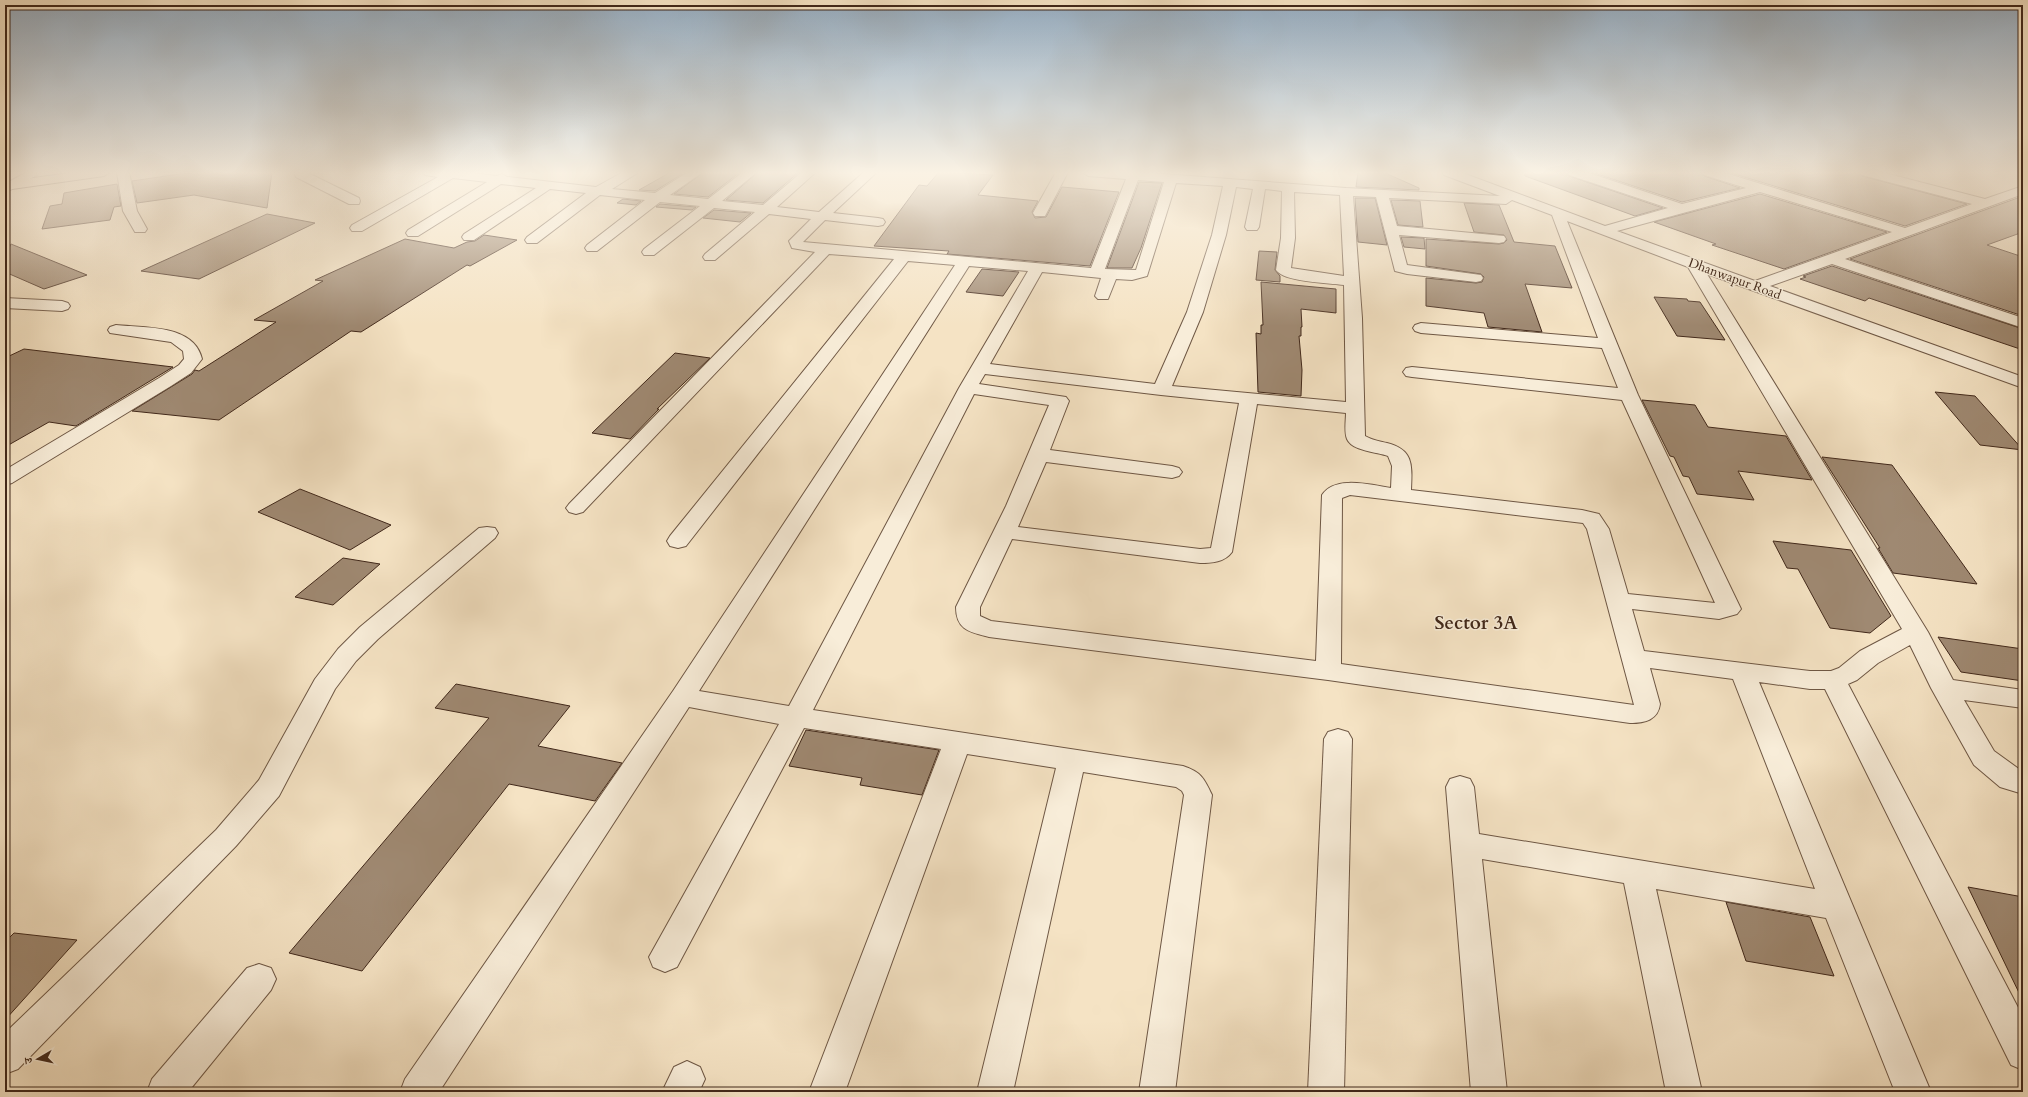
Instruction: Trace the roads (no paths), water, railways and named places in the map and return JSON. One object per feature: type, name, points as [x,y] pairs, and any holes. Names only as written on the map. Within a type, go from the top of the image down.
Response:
[{"type":"street","points":[[137,223],[140,229]]},
{"type":"street","points":[[357,228],[365,223]]},
{"type":"street","points":[[413,233],[429,223]]},
{"type":"street","points":[[470,237],[491,223]]},
{"type":"street","points":[[532,240],[554,223]]},
{"type":"street","points":[[592,248],[624,223]]},
{"type":"street","points":[[649,252],[686,223]]},
{"type":"street","points":[[710,257],[749,223]]},
{"type":"street","points":[[815,223],[796,240],[796,245],[803,247],[1132,276],[1142,273],[1158,223]]},
{"type":"street","points":[[1103,296],[1103,274],[1119,223]]},
{"type":"street","points":[[1161,390],[1195,312],[1222,223]]},
{"type":"street","points":[[1288,223],[1288,238],[1283,270],[1292,274],[1352,281]]},
{"type":"street","points":[[1348,223],[1354,318],[1356,438],[1360,443],[1386,448],[1396,453],[1401,460],[1401,494]]},
{"type":"street","points":[[1388,223],[1400,268],[1476,278]]},
{"type":"street","points":[[1561,223],[1629,395],[1729,609],[1719,611],[1618,600]]},
{"type":"street","name":"Dhanwapur Road","points":[[1587,223],[1694,264],[2023,383]]},
{"type":"street","points":[[1605,230],[1629,223]]},
{"type":"street","points":[[1876,223],[1905,232]]},
{"type":"street","points":[[1756,286],[1929,223]]},
{"type":"street","points":[[1390,230],[1499,239]]},
{"type":"street","points":[[576,508],[826,249]]},
{"type":"street","points":[[678,541],[904,256]]},
{"type":"street","points":[[1832,259],[2023,323]]},
{"type":"street","points":[[418,1092],[682,697],[965,261]]},
{"type":"street","points":[[1694,264],[1916,632],[1944,688],[1984,758],[2010,778],[2023,783]]},
{"type":"street","points":[[665,957],[796,717],[974,378],[1037,268]]},
{"type":"street","points":[[5,303],[62,306]]},
{"type":"street","points":[[1421,328],[1609,344]]},
{"type":"street","points":[[5,479],[165,382],[185,369],[193,359],[191,349],[177,338],[160,334],[116,330]]},
{"type":"street","points":[[1412,372],[1629,395]]},
{"type":"street","points":[[974,378],[1161,390],[1355,408]]},
{"type":"street","points":[[974,378],[1060,401],[1040,455],[1006,532],[968,607],[968,618],[974,624],[989,629],[1328,671],[1630,714],[1640,714],[1646,710],[1647,704],[1598,529],[1591,520],[1582,516],[1401,494],[1350,489],[1339,491],[1332,495],[1328,671]]},
{"type":"street","points":[[1006,532],[1200,556],[1212,556],[1221,552],[1249,399]]},
{"type":"street","points":[[1040,455],[1172,472]]},
{"type":"street","points":[[5,1057],[231,832],[269,788],[324,685],[347,655],[369,633],[487,533]]},
{"type":"street","points":[[1634,658],[1810,680],[1833,680],[1848,674],[1869,657],[1916,632]]},
{"type":"street","points":[[1742,671],[1913,1092]]},
{"type":"street","points":[[1833,680],[2023,1053]]},
{"type":"street","points":[[1944,688],[2023,699]]},
{"type":"street","points":[[682,697],[957,743],[1182,777],[1192,784],[1198,794],[1157,1092]]},
{"type":"street","points":[[1326,1092],[1338,738]]},
{"type":"street","points":[[827,1092],[957,743]]},
{"type":"street","points":[[995,1092],[1072,760]]},
{"type":"street","points":[[1460,787],[1489,1092]]},
{"type":"street","points":[[1465,844],[1837,906]]},
{"type":"street","points":[[1637,873],[1684,1092]]},
{"type":"street","points":[[165,1092],[259,979]]},
{"type":"district","name":"Sector 3A","points":[[1476,622]]}]
